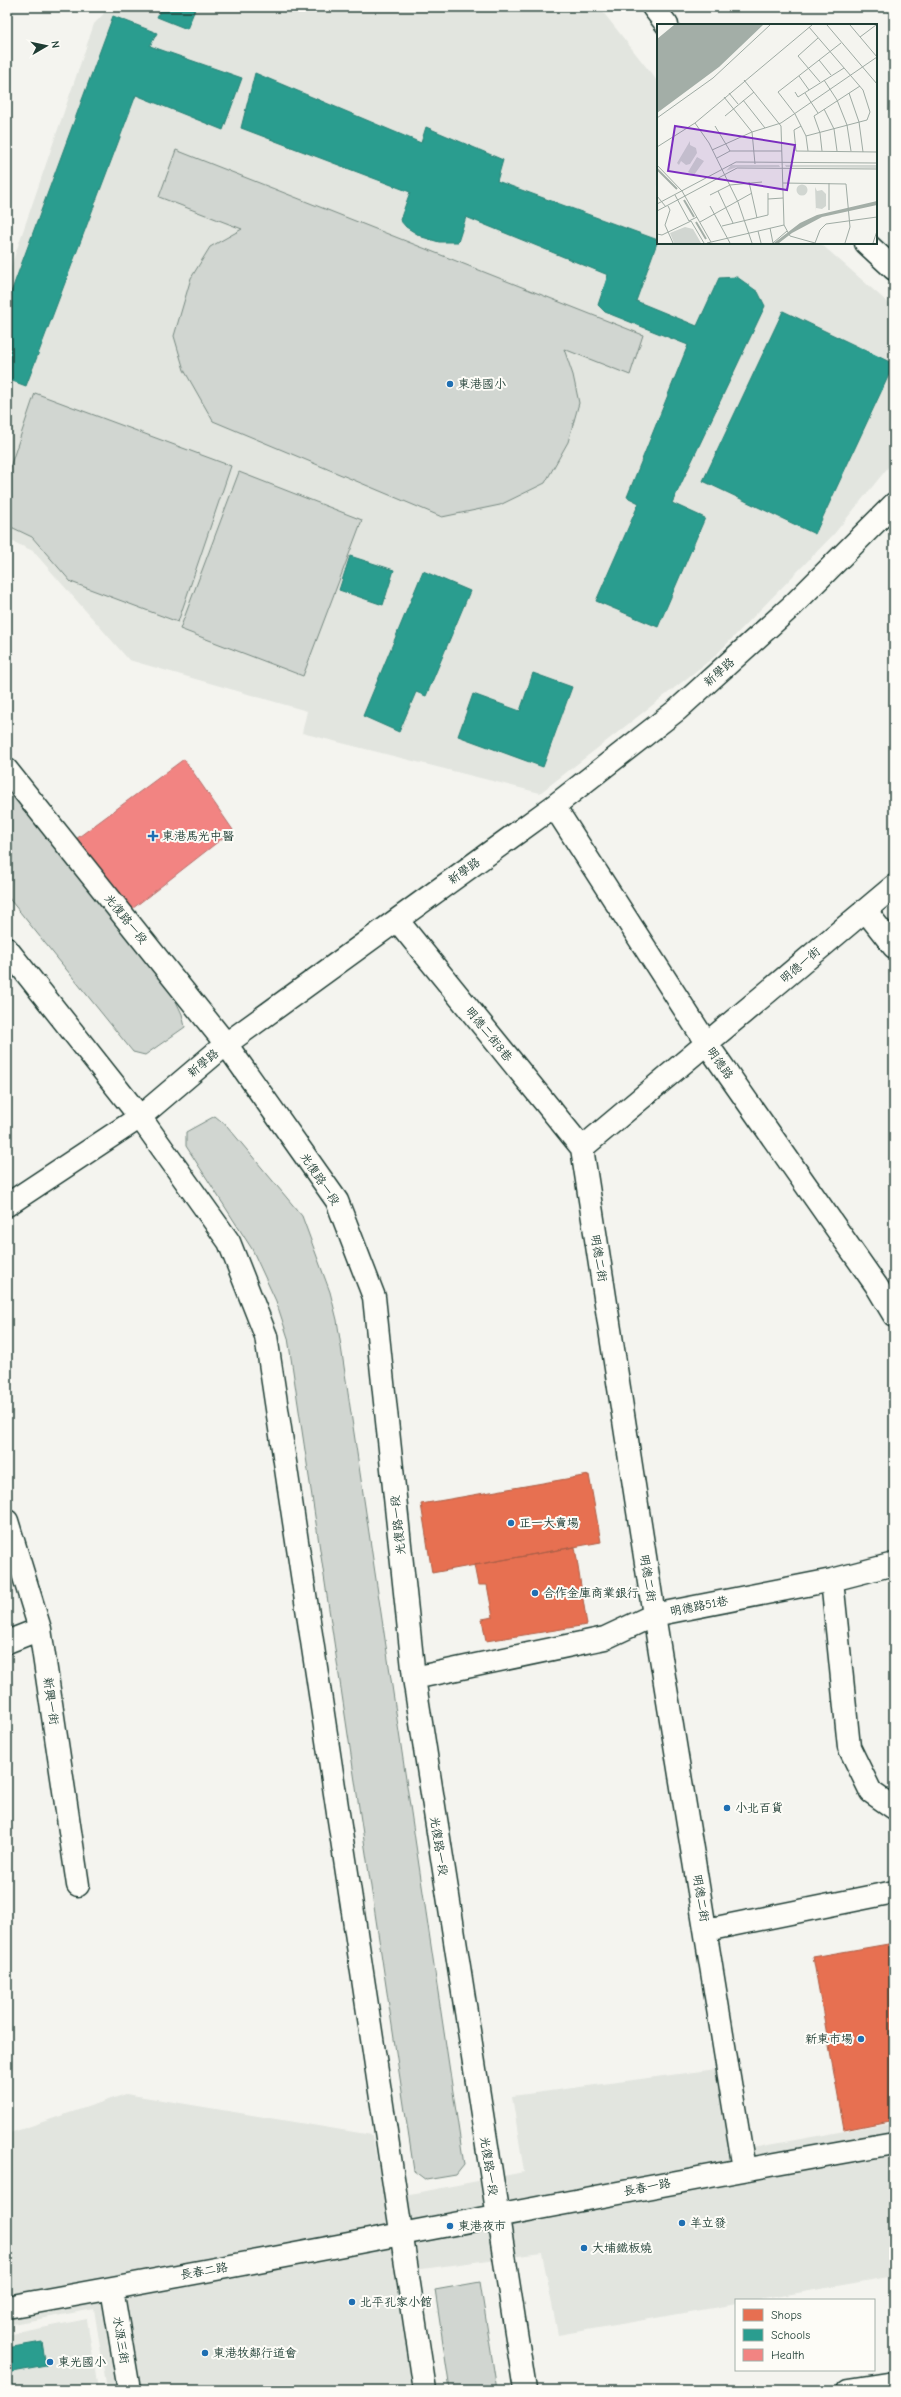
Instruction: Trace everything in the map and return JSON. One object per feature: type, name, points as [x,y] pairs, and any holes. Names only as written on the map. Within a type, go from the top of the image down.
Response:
[{"type":"street","points":[[653,7],[666,24]]},
{"type":"street","points":[[867,244],[894,269]]},
{"type":"street","name":"新學路","points":[[7,1205],[140,1117],[226,1044],[554,806],[677,710],[793,605],[894,504]]},
{"type":"street","name":"光復路一段","points":[[7,770],[226,1044],[337,1201],[374,1297],[414,1678],[496,2216],[525,2390]]},
{"type":"street","name":"明德路","points":[[554,806],[707,1044],[892,1307]]},
{"type":"street","name":"明德一街","points":[[707,1044],[894,886]]},
{"type":"street","points":[[865,910],[894,947]]},
{"type":"street","name":"明德二街8巷","points":[[397,920],[582,1148]]},
{"type":"street","points":[[7,949],[140,1117],[229,1242],[266,1336],[425,2390]]},
{"type":"street","points":[[582,1148],[707,1044]]},
{"type":"street","name":"明德二街","points":[[582,1148],[654,1615],[744,2169]]},
{"type":"street","name":"新興一街","points":[[7,1521],[40,1629],[78,1885]]},
{"type":"street","name":"明德路51巷","points":[[414,1678],[606,1638],[654,1615],[832,1580],[894,1564]]},
{"type":"street","points":[[832,1580],[849,1747],[871,1792],[894,1808]]},
{"type":"street","points":[[7,1642],[40,1629]]},
{"type":"street","points":[[706,1930],[894,1892]]},
{"type":"street","name":"長春一路","points":[[401,2235],[744,2169],[894,2143]]},
{"type":"street","name":"長春二路","points":[[7,2307],[401,2235]]},
{"type":"street","name":"水源三街","points":[[112,2289],[129,2390]]},
{"type":"street","points":[[849,2390],[894,2383]]},
{"type":"shaded area","name":"東港國小","points":[[110,7],[599,7],[657,81],[657,244],[821,244],[894,308],[894,460],[834,534],[714,657],[540,793],[302,733],[307,711],[129,660],[33,551],[7,539],[7,278],[94,24]]},
{"type":"shaded area","points":[[176,150],[643,335],[630,375],[564,349],[573,375],[579,403],[568,442],[545,483],[500,505],[442,517],[213,421],[184,370],[174,336],[191,278],[210,247],[242,229],[159,197]]},
{"type":"shaded area","points":[[35,393],[231,466],[178,622],[71,582],[32,537],[7,525],[7,476]]},
{"type":"shaded area","points":[[239,472],[362,520],[303,676],[180,629]]},
{"type":"shaded area","points":[[7,786],[172,993],[182,1014],[185,1027],[145,1055],[133,1052],[7,896]]},
{"type":"shaded area","points":[[215,1116],[227,1126],[302,1216],[330,1292],[337,1320],[464,2165],[456,2175],[426,2180],[414,2171],[288,1338],[276,1301],[252,1249],[186,1146],[186,1132]]},
{"type":"shaded area","name":"東港夜市","points":[[739,2066],[752,2148],[894,2122],[894,2276],[764,2299],[735,2299],[735,2304],[558,2335],[542,2253],[400,2272],[421,2390],[107,2390],[94,2309],[7,2325],[7,2134],[126,2094],[372,2135],[385,2199],[524,2172],[512,2096]]},
{"type":"shaded area","points":[[480,2282],[497,2390],[450,2390],[435,2290]]},
{"type":"shaded area","name":"東光國小","points":[[87,2319],[98,2390],[7,2390],[7,2335]]},
{"type":"building: Shops","name":"正一大賣場","points":[[589,1475],[601,1542],[432,1573],[421,1504]]},
{"type":"building: Shops","name":"合作金庫商業銀行","points":[[575,1547],[587,1625],[486,1641],[482,1619],[493,1617],[487,1585],[478,1585],[474,1565]]},
{"type":"building: Shops","name":"新東市場","points":[[894,1943],[894,2120],[844,2130],[813,1957]]},
{"type":"building: Schools","points":[[162,7],[196,7],[187,29],[157,17]]},
{"type":"building: Schools","points":[[113,16],[157,33],[150,46],[242,78],[223,130],[136,95],[26,386],[7,379],[7,303]]},
{"type":"building: Schools","points":[[255,73],[421,143],[426,127],[503,160],[497,181],[657,240],[636,301],[697,326],[719,278],[737,277],[758,292],[765,306],[672,503],[705,518],[658,627],[596,601],[639,503],[627,497],[688,345],[605,312],[598,305],[608,275],[466,217],[458,242],[439,242],[422,237],[406,227],[400,220],[410,192],[241,128]]},
{"type":"building: Schools","points":[[783,311],[894,364],[815,534],[703,481]]},
{"type":"building: Schools","points":[[350,556],[394,570],[383,605],[339,590]]},
{"type":"building: Schools","points":[[423,571],[470,591],[426,696],[416,692],[399,732],[363,716]]},
{"type":"building: Schools","points":[[533,673],[572,687],[543,767],[458,736],[473,694],[520,711]]},
{"type":"building: Schools","points":[[42,2342],[46,2366],[7,2373],[7,2348]]},
{"type":"building: Health","name":"東港馬光中醫","points":[[184,759],[233,830],[123,916],[72,842]]},
{"type":"place","name":"東港國小","points":[[450,384]]},
{"type":"place","name":"東港馬光中醫","points":[[153,836]]},
{"type":"place","name":"正一大賣場","points":[[511,1523]]},
{"type":"place","name":"合作金庫商業銀行","points":[[535,1593]]},
{"type":"place","name":"小北百貨","points":[[727,1808]]},
{"type":"place","name":"新東市場","points":[[861,2039]]},
{"type":"place","name":"羊立發","points":[[682,2223]]},
{"type":"place","name":"東港夜市","points":[[450,2226]]},
{"type":"place","name":"大埔鐵板燒","points":[[584,2248]]},
{"type":"place","name":"北平孔家小館","points":[[352,2302]]},
{"type":"place","name":"東港牧鄰行道會","points":[[205,2353]]},
{"type":"place","name":"東光國小","points":[[50,2362]]}]
